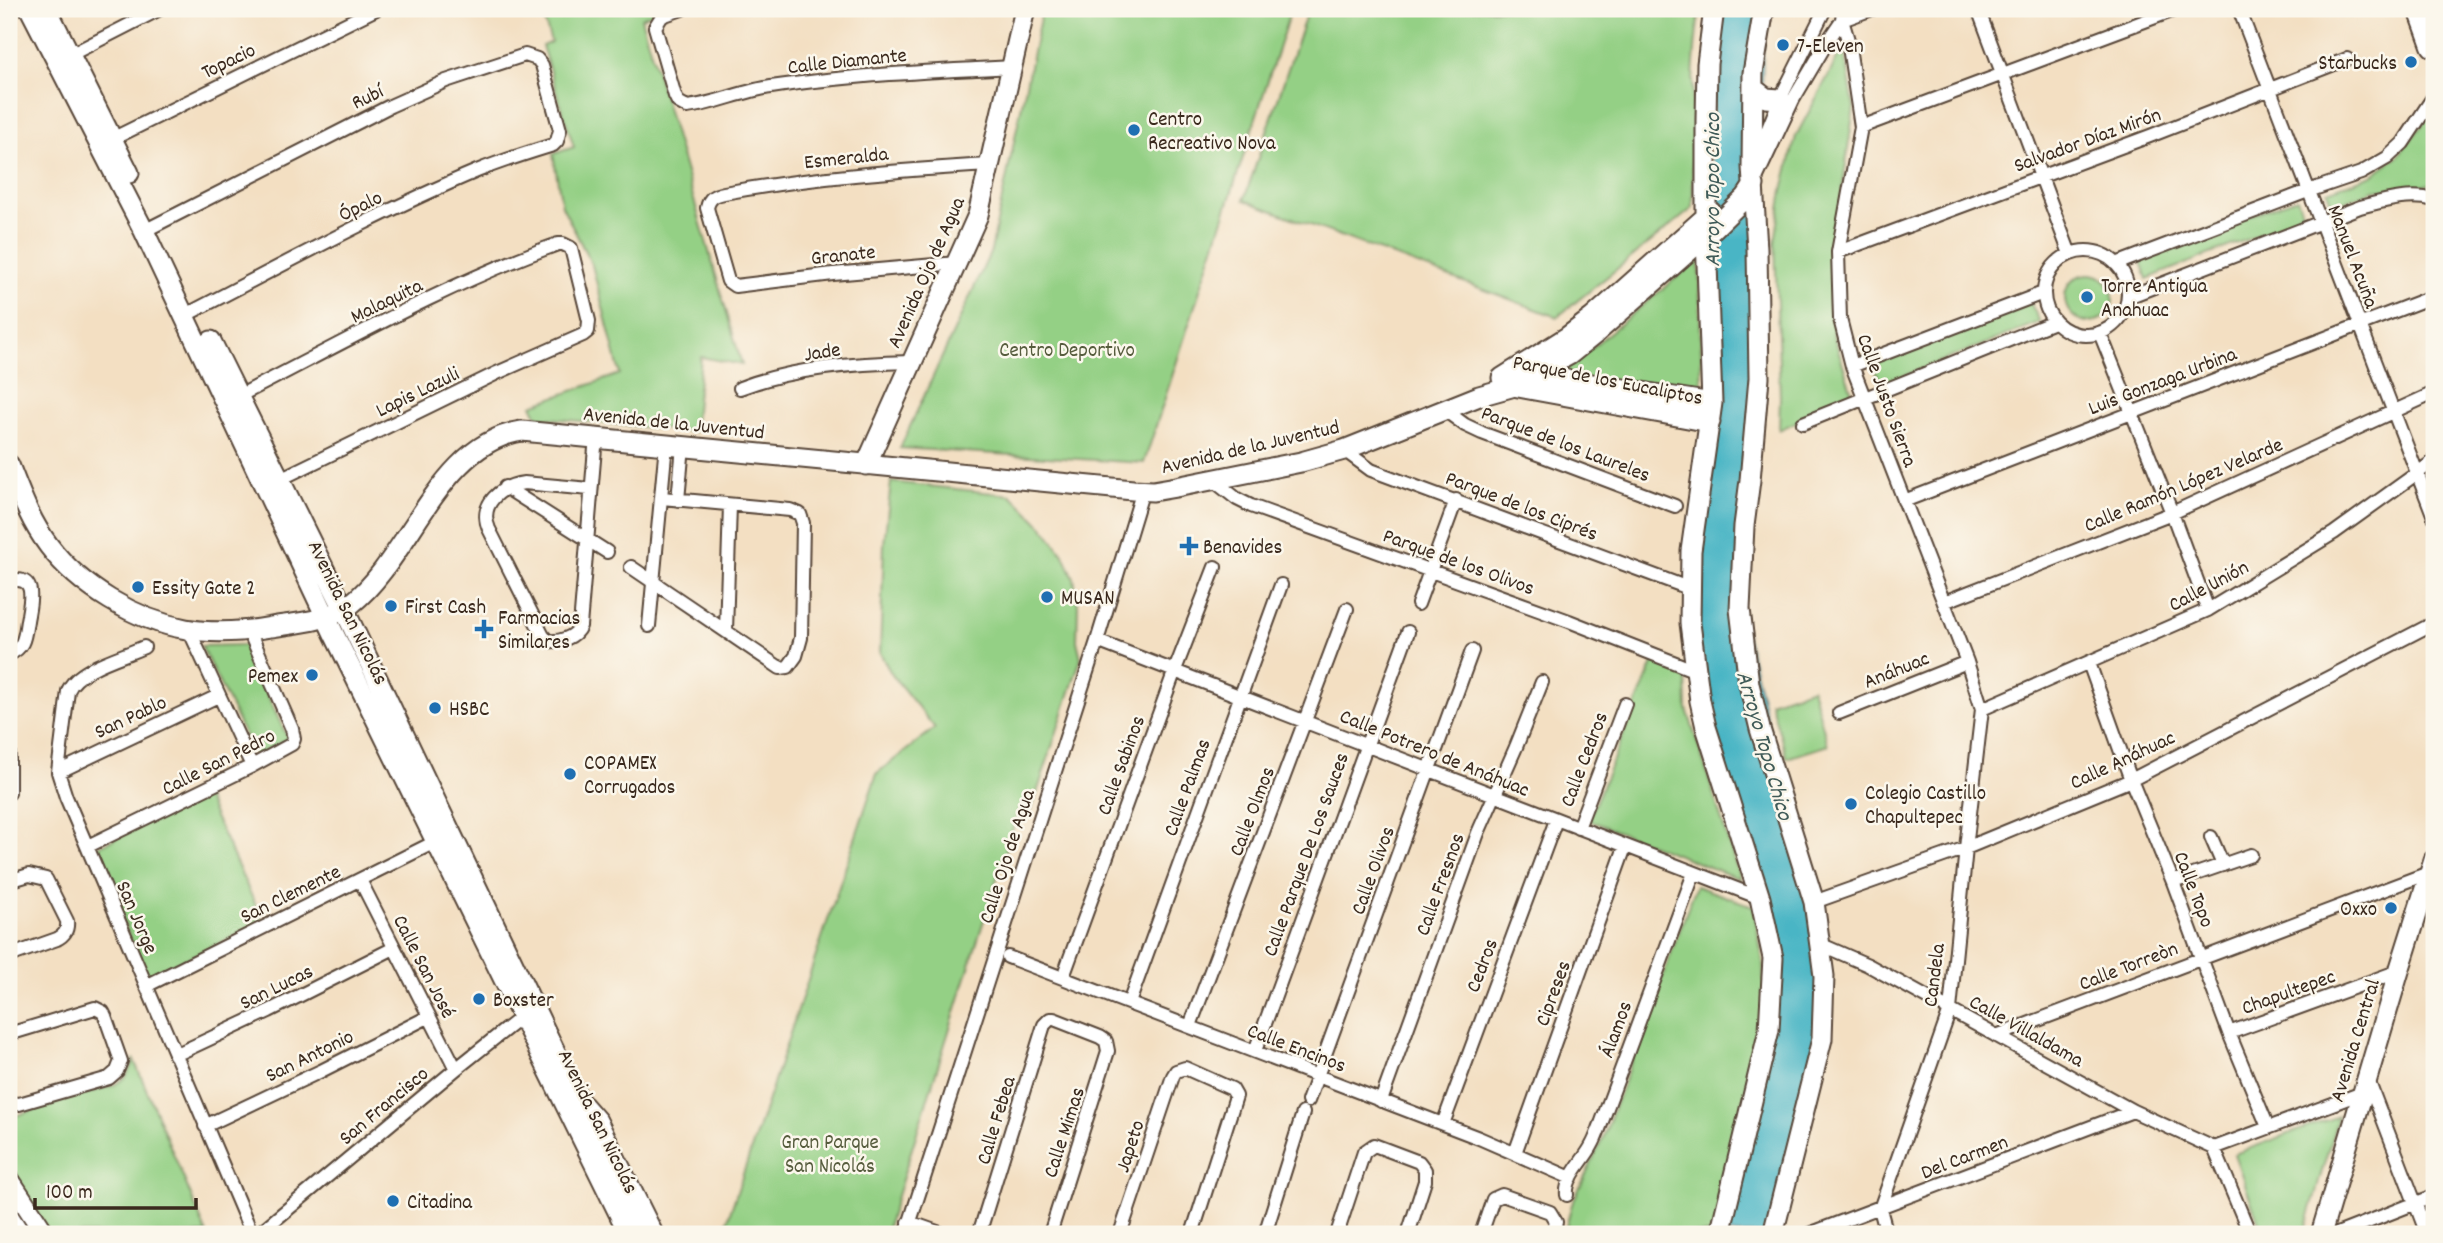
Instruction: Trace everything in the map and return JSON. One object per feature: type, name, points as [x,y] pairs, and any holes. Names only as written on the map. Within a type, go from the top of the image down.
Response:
[{"type":"highway","points":[[2421,9],[2434,45]]},
{"type":"street","name":"Avenida San Nicolás","points":[[30,9],[63,58],[105,142],[110,162],[149,229],[190,313],[271,484],[325,616],[443,838],[590,1138],[645,1234]]},
{"type":"street","points":[[37,9],[63,58],[160,9]]},
{"type":"street","name":"Avenida San Nicolás","points":[[47,9],[63,58]]},
{"type":"street","name":"Topacio","points":[[105,142],[376,9]]},
{"type":"street","name":"Calle Diamante","points":[[681,9],[662,16],[655,27],[678,102],[687,107],[767,88],[804,83],[929,71],[1012,67]]},
{"type":"street","name":"Avenida Ojo de Agua","points":[[866,465],[978,215],[1025,9]]},
{"type":"street","points":[[1714,9],[1707,64],[1711,222],[1711,412],[1691,551],[1690,623],[1706,727],[1760,898],[1773,958],[1771,1019],[1720,1234]]},
{"type":"street","points":[[1764,9],[1753,73],[1748,184],[1759,378],[1744,526],[1740,609],[1749,684],[1760,729],[1814,902],[1822,945],[1824,986],[1822,1039],[1773,1234]]},
{"type":"street","points":[[1748,184],[1780,99],[1825,9]]},
{"type":"street","points":[[1748,184],[1843,14],[1872,9]]},
{"type":"street","points":[[1978,9],[2070,254]]},
{"type":"street","points":[[1861,127],[2177,9]]},
{"type":"street","name":"Manuel Acuña","points":[[2239,9],[2434,517]]},
{"type":"street","name":"Calle Justo Sierra","points":[[1843,14],[1861,127],[1838,252],[1839,318],[1864,399],[1967,662],[1982,709]]},
{"type":"street","name":"Rubí","points":[[149,229],[390,106],[446,81],[525,55],[537,59],[545,73],[560,130],[557,141]]},
{"type":"street","name":"Salvador Díaz Mirón","points":[[1838,252],[2347,59]]},
{"type":"street","points":[[1754,89],[1766,98],[1780,99]]},
{"type":"street","points":[[2116,264],[2361,173],[2387,158],[2403,143],[2434,96]]},
{"type":"street","name":"Ópalo","points":[[190,313],[436,190],[478,171],[553,145],[557,141]]},
{"type":"street","name":"Esmeralda","points":[[734,286],[728,281],[707,208],[708,202],[716,195],[773,184],[916,169],[991,165]]},
{"type":"street","name":"Avenida de la Juventud","points":[[9,465],[37,529],[64,565],[97,591],[123,606],[189,630],[249,631],[344,610],[376,578],[451,475],[482,446],[509,433],[522,431],[1143,490],[1165,489],[1344,450],[1446,411],[1504,384],[1535,375],[1569,355],[1595,334],[1748,184]]},
{"type":"street","points":[[2128,297],[2360,207],[2397,198],[2434,200]]},
{"type":"street","name":"Avenida de la Juventud","points":[[1504,384],[1711,222]]},
{"type":"street","name":"Malaquita","points":[[231,399],[489,272],[558,244],[568,245]]},
{"type":"street","name":"Lapis Lazuli","points":[[271,484],[587,331],[589,321],[573,253],[568,245]]},
{"type":"street","points":[[2082,251],[2106,256],[2116,264],[2126,279],[2128,297],[2119,319],[2100,333],[2088,336],[2076,335],[2054,322],[2046,309],[2043,293],[2045,280],[2059,260],[2082,251]]},
{"type":"street","name":"Granate","points":[[734,286],[957,263]]},
{"type":"street","points":[[1852,366],[2043,293]]},
{"type":"street","name":"Luis Gonzaga Urbina","points":[[1904,501],[2434,296]]},
{"type":"street","points":[[1803,423],[2054,322]]},
{"type":"street","points":[[2100,333],[2208,610]]},
{"type":"street","name":"Jade","points":[[740,388],[842,366],[911,362]]},
{"type":"street","name":"Parque de los Eucaliptos","points":[[1535,375],[1711,412]]},
{"type":"street","name":"Parque de los Eucaliptos","points":[[1504,384],[1711,412]]},
{"type":"street","name":"Calle Ramón López Velarde","points":[[1944,602],[2172,513],[2434,393]]},
{"type":"street","name":"Parque de los Laureles","points":[[1446,411],[1482,433],[1675,506]]},
{"type":"street","points":[[590,489],[524,482],[505,487],[492,498],[486,510],[486,522],[543,636],[548,641],[569,637],[578,631],[580,626],[596,436]]},
{"type":"street","points":[[649,626],[662,498],[675,445]]},
{"type":"street","points":[[675,445],[678,500]]},
{"type":"street","name":"Parque de los Ciprés","points":[[1344,450],[1371,470],[1692,589]]},
{"type":"street","name":"Calle Unión","points":[[1982,709],[2208,610],[2334,533],[2434,461]]},
{"type":"street","name":"Parque de los Olivos","points":[[1213,480],[1237,499],[1251,506],[1569,621],[1696,671]]},
{"type":"street","name":"Avenida San Nicolás","points":[[271,484],[344,610],[443,838]]},
{"type":"street","points":[[505,487],[607,552]]},
{"type":"street","name":"Calle Ojo de Agua","points":[[908,1228],[1143,490]]},
{"type":"street","points":[[631,567],[780,668],[788,667],[796,656],[801,638],[803,523],[800,514],[790,510],[662,498]]},
{"type":"street","points":[[1418,604],[1456,500]]},
{"type":"street","points":[[726,631],[730,505]]},
{"type":"street","name":"Calle Sabinos","points":[[1063,977],[1215,567]]},
{"type":"street","points":[[9,581],[18,580],[25,583],[29,586],[31,595],[24,637],[13,651]]},
{"type":"street","name":"Calle Palmas","points":[[1129,1003],[1281,584]]},
{"type":"street","name":"Calle Olmos","points":[[1190,1026],[1347,608]]},
{"type":"street","name":"Calle Anáhuac","points":[[1814,902],[1966,848],[2131,780],[2434,623]]},
{"type":"street","points":[[189,630],[253,766]]},
{"type":"street","name":"Calle San Pedro","points":[[88,846],[289,748],[292,744],[294,734],[249,631]]},
{"type":"street","name":"Calle Parque De Los Sauces","points":[[1255,1051],[1408,632]]},
{"type":"street","name":"Calle Potrero de Anáhuac","points":[[1097,641],[1760,898]]},
{"type":"street","name":"San Jorge","points":[[144,647],[87,671],[70,684],[58,772],[66,797],[252,1234]]},
{"type":"street","name":"Calle Olivos","points":[[1265,1234],[1306,1107],[1472,651]]},
{"type":"street","name":"Anáhuac","points":[[1839,713],[1967,662]]},
{"type":"street","name":"Calle Topo","points":[[2090,663],[2131,780],[2268,1128]]},
{"type":"street","name":"Calle Fresnos","points":[[1381,1101],[1478,833],[1542,682]]},
{"type":"street","name":"San Pablo","points":[[58,772],[218,696]]},
{"type":"street","name":"Calle Cedros","points":[[1578,828],[1625,704]]},
{"type":"street","name":"Candela","points":[[1880,1209],[1950,1010],[1982,709]]},
{"type":"street","points":[[9,745],[9,793]]},
{"type":"street","name":"Cedros","points":[[1443,1124],[1556,820]]},
{"type":"street","points":[[2211,837],[2223,864]]},
{"type":"street","name":"San Clemente","points":[[146,986],[443,838]]},
{"type":"street","name":"Cipreses","points":[[1515,1153],[1625,847]]},
{"type":"street","points":[[2173,882],[2251,855]]},
{"type":"street","name":"Avenida Central","points":[[2320,1234],[2399,971],[2426,909],[2432,866]]},
{"type":"street","name":"Calle Torreòn","points":[[1996,1035],[2201,958],[2432,866]]},
{"type":"street","name":"Álamos","points":[[1567,1195],[1566,1189],[1571,1178],[1596,1135],[1694,873]]},
{"type":"street","points":[[9,881],[29,875],[46,879],[68,927],[62,937],[9,956]]},
{"type":"street","name":"Calle San José","points":[[360,880],[456,1069]]},
{"type":"street","name":"Calle Villaldama","points":[[1822,945],[1868,965],[2133,1111],[2214,1148]]},
{"type":"street","name":"San Lucas","points":[[175,1055],[394,948]]},
{"type":"street","name":"Calle Encinos","points":[[1008,957],[1443,1124],[1571,1178]]},
{"type":"street","name":"Chapultepec","points":[[2229,1033],[2399,971]]},
{"type":"street","points":[[9,1034],[90,1008],[99,1009],[105,1016],[121,1056],[120,1067],[109,1078],[19,1104],[10,1104]]},
{"type":"street","name":"San Francisco","points":[[258,1234],[528,1012]]},
{"type":"street","name":"San Antonio","points":[[205,1126],[428,1017]]},
{"type":"street","name":"Calle Mimas","points":[[1049,1019],[1061,1020],[1106,1041],[1108,1051],[1051,1234]]},
{"type":"street","name":"Calle Febea","points":[[979,1234],[1044,1026],[1049,1019]]},
{"type":"street","name":"Japeto","points":[[1120,1234],[1176,1071],[1185,1068],[1232,1089],[1236,1096],[1192,1234]]},
{"type":"street","points":[[2250,1234],[2214,1148],[2365,1086],[2427,1234]]},
{"type":"street","points":[[620,1234],[567,1119],[573,1104],[589,1105],[600,1119],[657,1234]]},
{"type":"street","name":"Del Carmen","points":[[1808,1234],[1880,1209],[2133,1111]]},
{"type":"street","name":"Avenida San Nicolás","points":[[590,1138],[629,1234]]},
{"type":"street","points":[[1337,1234],[1364,1152],[1370,1146],[1377,1146],[1419,1162],[1425,1170],[1425,1181],[1408,1234]]},
{"type":"street","points":[[9,1179],[45,1234]]},
{"type":"street","points":[[9,1194],[34,1234]]},
{"type":"street","points":[[1481,1234],[1496,1196],[1502,1195],[1550,1212],[1555,1218],[1553,1234]]},
{"type":"street","points":[[2337,1234],[2434,1196]]},
{"type":"street","points":[[1880,1209],[1887,1234]]},
{"type":"street","points":[[9,1217],[20,1234]]},
{"type":"street","points":[[908,1228],[943,1234]]},
{"type":"green space","points":[[541,9],[662,9],[641,18],[742,365],[701,357],[694,432],[538,417],[532,405],[620,374],[592,265],[562,206],[553,154],[574,147],[542,46],[551,42]]},
{"type":"green space","name":"Centro Recreativo Nova","points":[[1042,9],[1291,9],[1144,463],[900,448],[991,251]]},
{"type":"green space","points":[[1308,9],[1700,9],[1693,83],[1693,208],[1557,317],[1244,200]]},
{"type":"green space","points":[[1844,46],[1854,107],[1833,254],[1833,333],[1853,396],[1779,430],[1775,242],[1783,190],[1796,136]]},
{"type":"green space","points":[[2434,110],[2434,184],[2374,190],[2332,206],[2327,191],[2372,175],[2398,156]]},
{"type":"green space","points":[[2297,198],[2304,217],[2147,279],[2139,256]]},
{"type":"green space","points":[[1699,259],[1702,398],[1557,376]]},
{"type":"green space","points":[[2089,274],[2106,281],[2113,298],[2106,315],[2089,322],[2072,315],[2065,298],[2072,281]]},
{"type":"green space","points":[[2030,302],[2040,322],[1881,385],[1873,364]]},
{"type":"green space","name":"Gran Parque San Nicolás","points":[[891,482],[1011,495],[1045,529],[1065,557],[1074,578],[1078,605],[1077,641],[1081,658],[1031,811],[1019,809],[885,1234],[723,1234],[877,773],[935,728],[892,675],[880,653],[884,544]]},
{"type":"green space","points":[[244,645],[288,739],[255,756],[201,646]]},
{"type":"green space","points":[[1654,661],[1686,672],[1687,709],[1740,879],[1588,820]]},
{"type":"green space","points":[[1812,688],[1828,745],[1787,758],[1770,702]]},
{"type":"green space","points":[[204,793],[264,923],[147,977],[92,850]]},
{"type":"green space","points":[[1696,886],[1753,906],[1763,961],[1765,1007],[1713,1234],[1564,1234],[1572,1204],[1603,1138]]},
{"type":"green space","points":[[134,1060],[207,1234],[49,1234],[9,1167],[9,1114],[15,1116],[114,1085],[126,1077]]},
{"type":"green space","points":[[2338,1116],[2305,1230],[2300,1234],[2263,1234],[2234,1154]]},
{"type":"water","name":"Arroyo Topo Chico","points":[[1714,9],[1764,9],[1758,251],[1740,609],[1799,852],[1824,1004],[1773,1234],[1720,1234],[1773,978],[1692,649],[1710,422]]},
{"type":"place","name":"7-Eleven","points":[[1783,45]]},
{"type":"place","name":"Starbucks","points":[[2411,62]]},
{"type":"place","name":"Centro Recreativo Nova","points":[[1134,130]]},
{"type":"place","name":"Torre Antigua Anahuac","points":[[2087,297]]},
{"type":"place","name":"Benavides","points":[[1189,546]]},
{"type":"place","name":"Essity Gate 2","points":[[138,587]]},
{"type":"place","name":"MUSAN","points":[[1047,597]]},
{"type":"place","name":"First Cash","points":[[391,606]]},
{"type":"place","name":"Farmacias Similares","points":[[484,629]]},
{"type":"place","name":"Pemex","points":[[312,675]]},
{"type":"place","name":"HSBC","points":[[435,708]]},
{"type":"place","name":"COPAMEX Corrugados","points":[[570,774]]},
{"type":"place","name":"Colegio Castillo Chapultepec","points":[[1851,804]]},
{"type":"place","name":"Oxxo","points":[[2391,908]]},
{"type":"place","name":"Boxster","points":[[479,999]]},
{"type":"place","name":"Citadina","points":[[393,1201]]},
{"type":"park label","name":"Centro Deportivo","points":[[1067,349]]}]
